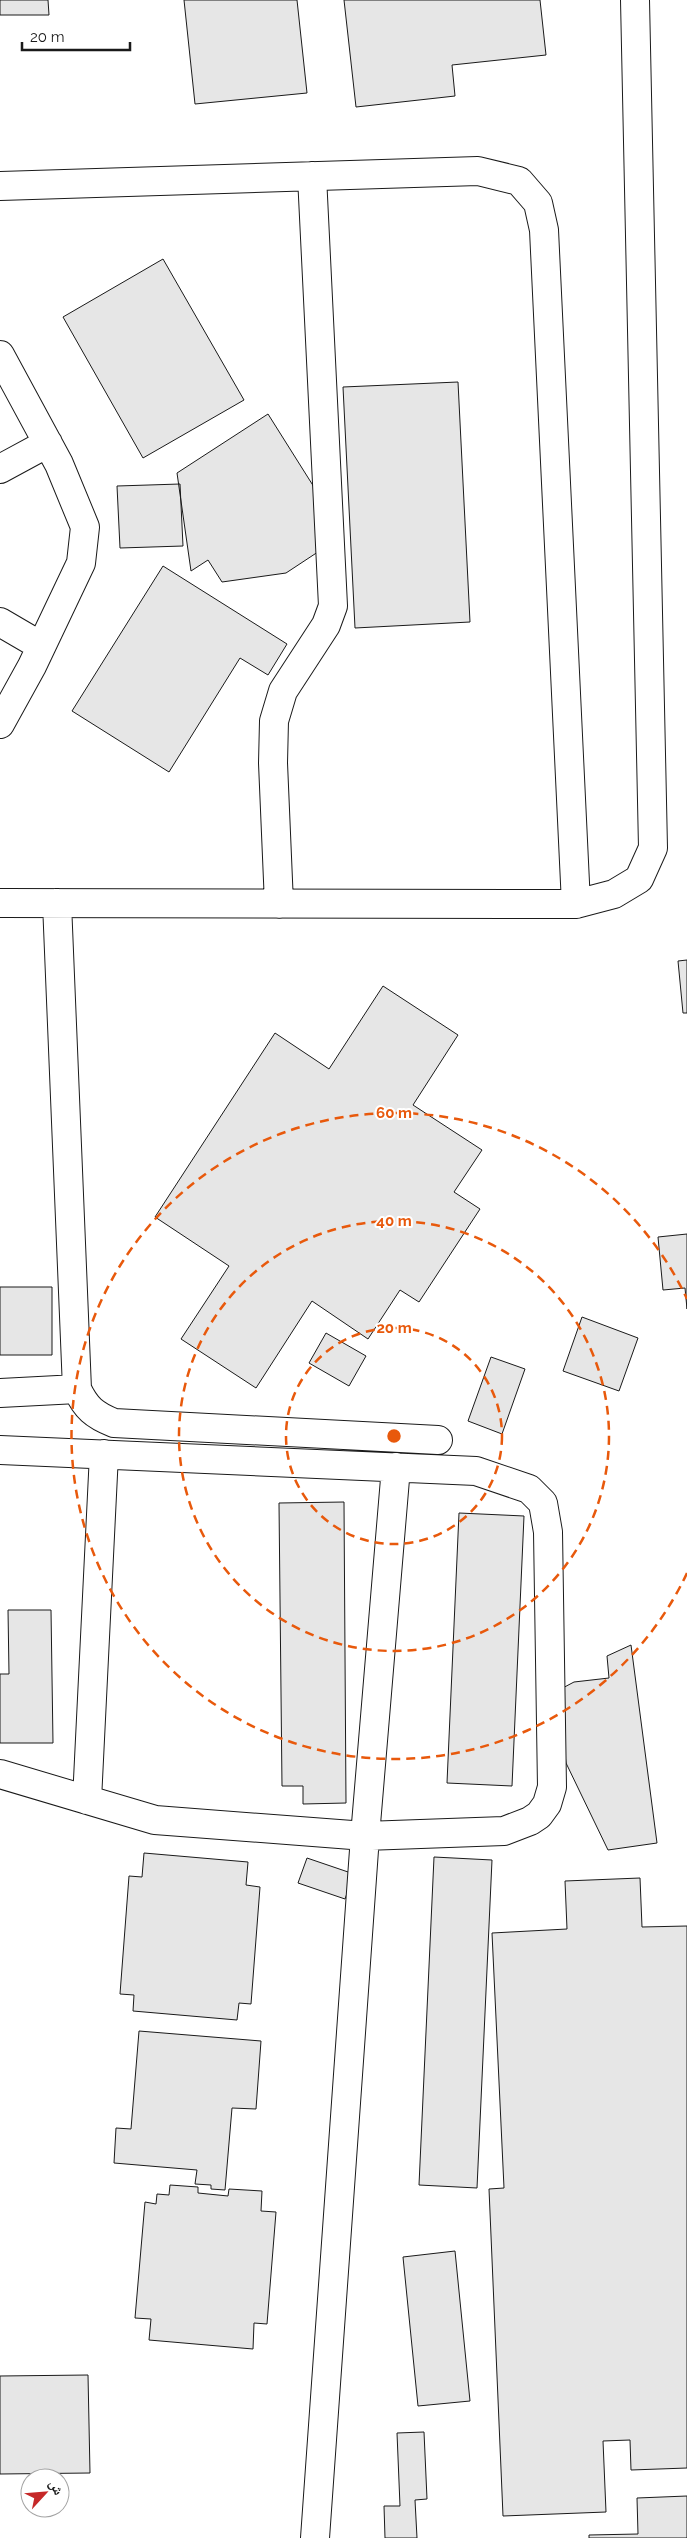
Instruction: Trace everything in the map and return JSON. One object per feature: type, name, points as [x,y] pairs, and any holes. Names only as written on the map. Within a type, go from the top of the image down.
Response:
[{"type":"lane","points":[[0,903],[576,904],[614,894],[639,879],[653,848],[635,0]]},
{"type":"lane","points":[[0,186],[478,171],[519,181],[538,202],[544,230],[576,904]]},
{"type":"lane","points":[[279,904],[274,721],[283,691],[326,625],[333,606],[312,176]]},
{"type":"lane","points":[[0,355],[59,464],[85,527],[81,563],[41,646],[0,724]]},
{"type":"lane","points":[[0,469],[48,443]]},
{"type":"lane","points":[[0,622],[41,646]]},
{"type":"lane","points":[[57,903],[77,1388],[84,1405],[96,1416],[114,1423],[438,1440]]},
{"type":"lane","points":[[0,1393],[77,1388]]},
{"type":"lane","points":[[0,1450],[476,1471],[529,1489],[543,1503],[548,1532],[552,1788],[547,1804],[539,1814],[530,1821],[504,1831],[365,1836],[155,1820],[0,1774]]},
{"type":"lane","points":[[87,1800],[104,1454]]},
{"type":"lane","points":[[315,2538],[365,1836],[396,1467]]},
{"type":"building","points":[[0,0],[48,0],[49,15],[0,15]]},
{"type":"building","points":[[184,0],[297,0],[307,93],[195,104]]},
{"type":"building","points":[[344,0],[540,0],[546,55],[452,65],[455,96],[356,107]]},
{"type":"building","points":[[163,259],[244,400],[143,458],[63,317]]},
{"type":"building","points":[[458,382],[470,622],[355,628],[343,387]]},
{"type":"building","points":[[268,414],[319,495],[327,546],[286,573],[222,582],[208,560],[191,571],[177,473]]},
{"type":"building","points":[[180,484],[183,546],[120,548],[117,486]]},
{"type":"building","points":[[163,566],[287,644],[268,675],[240,658],[169,772],[72,711]]},
{"type":"building","points":[[687,960],[687,1013],[683,1013],[678,961]]},
{"type":"building","points":[[383,986],[458,1035],[413,1105],[482,1150],[454,1192],[480,1209],[419,1302],[400,1290],[368,1339],[312,1301],[256,1388],[181,1339],[229,1266],[155,1217],[275,1033],[329,1069]]},
{"type":"building","points":[[687,1234],[687,1309],[685,1288],[663,1290],[658,1237]]},
{"type":"building","points":[[0,1287],[52,1287],[52,1355],[0,1355]]},
{"type":"building","points":[[582,1317],[638,1338],[619,1391],[563,1371]]},
{"type":"building","points":[[326,1333],[366,1356],[349,1386],[309,1363]]},
{"type":"building","points":[[491,1357],[525,1369],[502,1434],[468,1421]]},
{"type":"building","points":[[344,1502],[346,1803],[303,1804],[303,1786],[282,1786],[279,1503]]},
{"type":"building","points":[[459,1513],[524,1516],[512,1786],[447,1783]]},
{"type":"building","points":[[8,1610],[51,1610],[53,1743],[0,1743],[0,1674],[9,1674]]},
{"type":"building","points":[[631,1645],[657,1843],[608,1850],[566,1763],[557,1691],[574,1682],[609,1678],[607,1656]]},
{"type":"building","points":[[144,1853],[248,1862],[246,1885],[260,1887],[251,2004],[239,2003],[237,2020],[133,2011],[134,1995],[120,1994],[129,1876],[142,1877]]},
{"type":"building","points":[[434,1857],[492,1860],[477,2188],[419,2185]]},
{"type":"building","points":[[307,1858],[354,1874],[345,1899],[298,1883]]},
{"type":"building","points":[[640,1878],[642,1927],[687,1926],[687,2468],[631,2470],[630,2440],[603,2441],[606,2512],[503,2516],[489,2189],[504,2188],[492,1933],[567,1929],[565,1881]]},
{"type":"building","points":[[139,2031],[261,2041],[256,2109],[232,2108],[225,2190],[211,2189],[211,2185],[195,2184],[197,2170],[114,2163],[116,2128],[131,2129]]},
{"type":"building","points":[[170,2185],[198,2187],[198,2193],[228,2196],[229,2189],[262,2191],[261,2211],[276,2212],[267,2324],[254,2323],[253,2349],[149,2340],[151,2319],[135,2318],[145,2202],[156,2204],[157,2194],[169,2195]]},
{"type":"building","points":[[455,2251],[470,2401],[418,2406],[403,2257]]},
{"type":"building","points":[[88,2375],[90,2473],[70,2473],[70,2468],[20,2468],[20,2474],[0,2474],[0,2376]]},
{"type":"building","points":[[424,2432],[427,2499],[415,2500],[417,2538],[385,2538],[384,2506],[400,2506],[397,2433]]},
{"type":"building","points":[[687,2496],[687,2538],[589,2538],[589,2535],[638,2534],[637,2498]]}]
